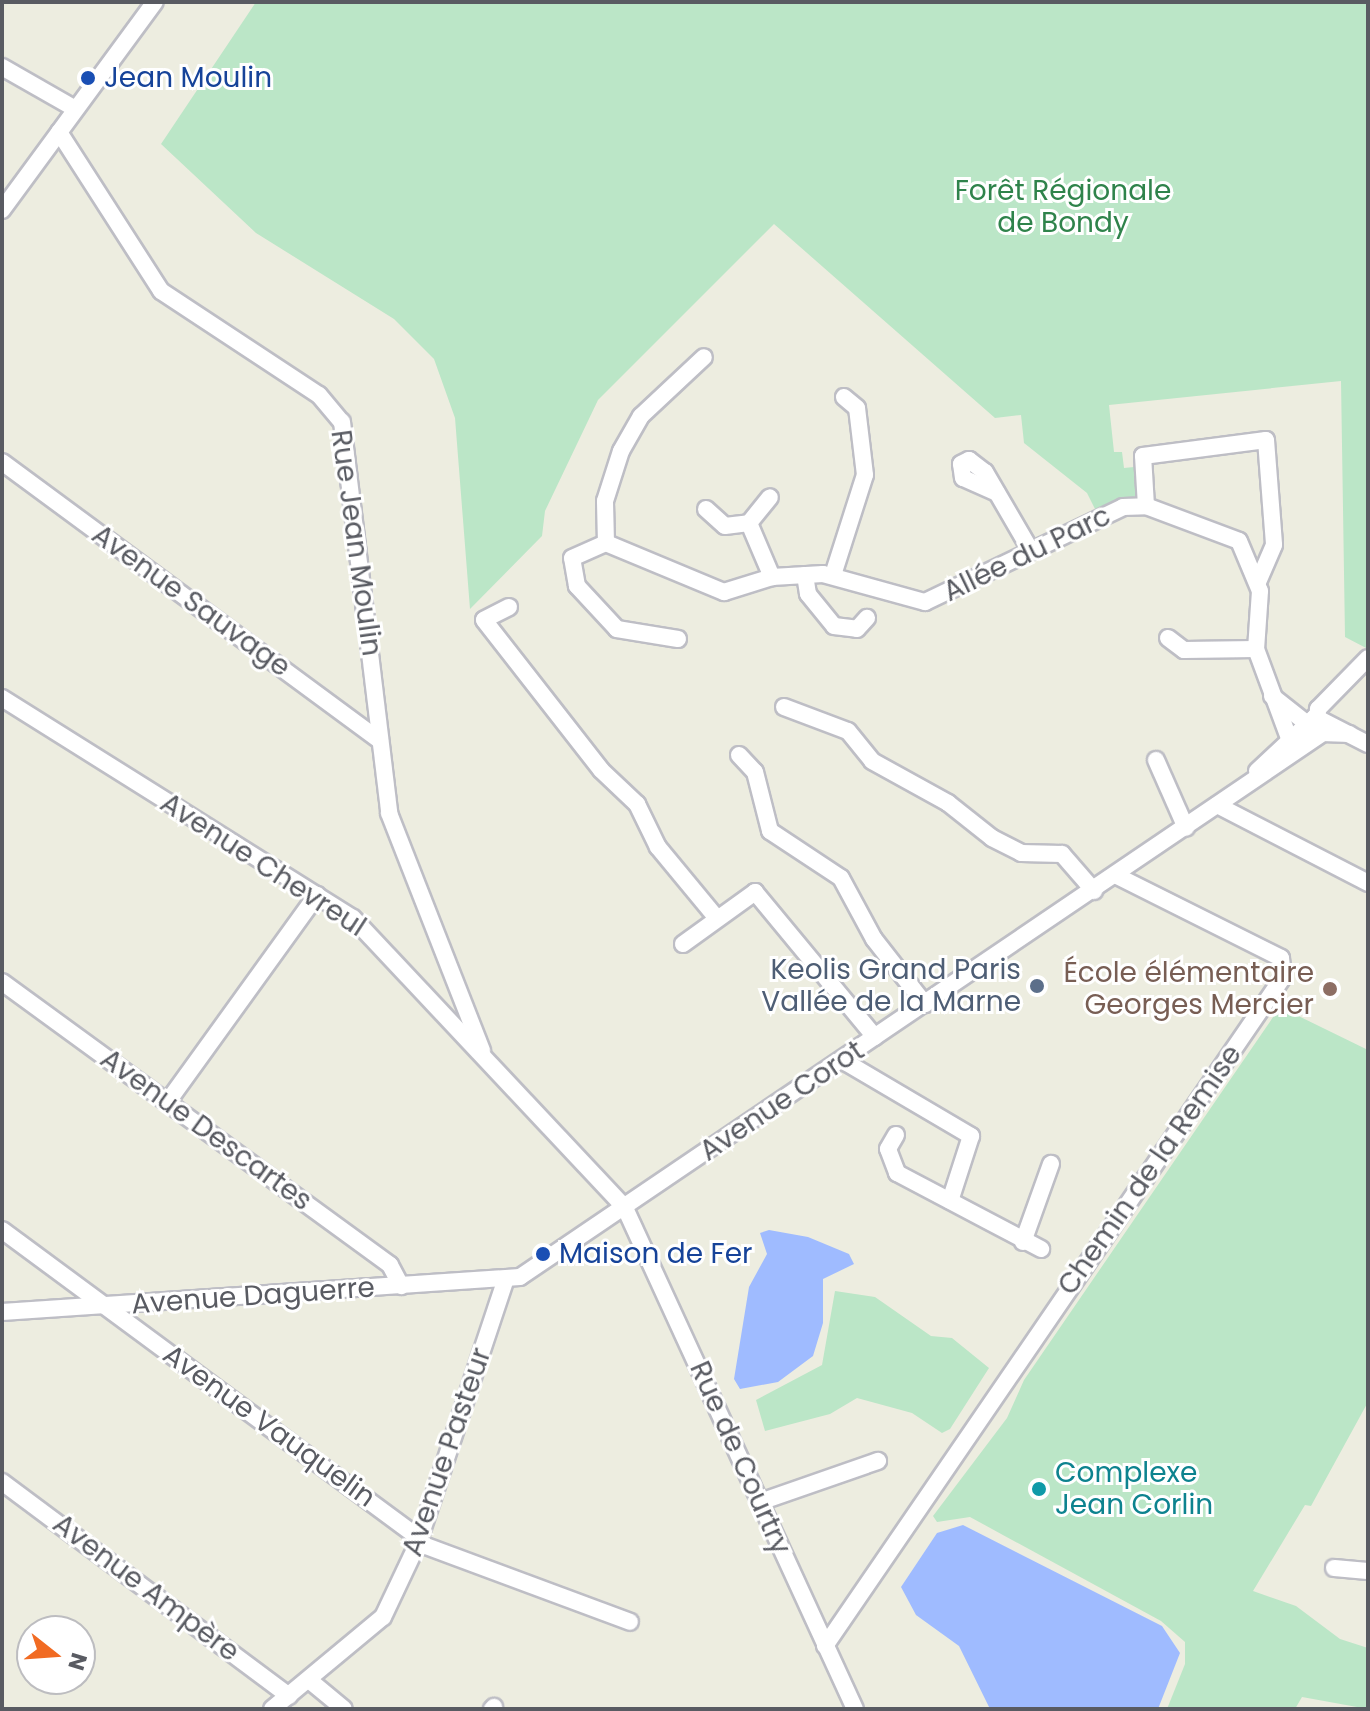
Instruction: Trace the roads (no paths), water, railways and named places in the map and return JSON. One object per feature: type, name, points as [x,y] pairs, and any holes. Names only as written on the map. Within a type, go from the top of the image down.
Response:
[{"type":"street","points":[[2,210],[74,108],[155,2]]},
{"type":"street","points":[[2,67],[74,108]]},
{"type":"street","name":"Rue Jean Moulin","points":[[59,132],[118,235],[161,291],[319,395],[342,422],[389,813],[485,1058]]},
{"type":"street","points":[[678,639],[617,629],[577,586],[572,558],[606,543],[605,501],[621,451],[641,416],[704,357]]},
{"type":"street","points":[[833,575],[865,475],[857,408],[844,397]]},
{"type":"street","points":[[1146,506],[1143,456],[1266,440],[1274,545],[1258,582]]},
{"type":"street","name":"Avenue Sauvage","points":[[2,462],[380,741]]},
{"type":"street","points":[[997,493],[1031,551]]},
{"type":"street","points":[[706,509],[725,526],[749,523],[770,497]]},
{"type":"street","name":"Allée du Parc","points":[[606,543],[724,592],[772,577],[833,575],[925,602],[1123,507],[1146,506],[1232,533],[1258,582],[1256,649],[1289,738]]},
{"type":"street","points":[[749,523],[772,577]]},
{"type":"street","points":[[805,575],[808,594],[834,626],[857,629],[867,618]]},
{"type":"street","points":[[509,607],[484,620],[601,770],[637,804],[658,847],[716,917]]},
{"type":"street","points":[[1168,638],[1184,650],[1256,649]]},
{"type":"street","points":[[1284,761],[1312,730],[1311,718],[1368,658]]},
{"type":"street","points":[[1272,696],[1368,744]]},
{"type":"street","name":"Avenue Chevreul","points":[[2,698],[317,895],[374,938],[625,1208]]},
{"type":"street","points":[[784,707],[848,731],[872,761],[948,803],[992,838],[1021,853],[1062,854],[1094,891]]},
{"type":"street","points":[[1311,718],[1323,733],[1349,734]]},
{"type":"street","name":"Avenue Corot","points":[[1217,805],[1311,718]]},
{"type":"street","name":"Avenue Corot","points":[[625,1208],[1323,733]]},
{"type":"street","points":[[739,755],[761,788],[770,831],[841,878],[874,939],[925,1004]]},
{"type":"street","points":[[1156,760],[1186,828]]},
{"type":"street","points":[[1217,805],[1368,883]]},
{"type":"street","name":"Chemin de la Remise","points":[[825,1646],[1014,1373],[1285,966],[1117,876]]},
{"type":"street","points":[[683,944],[716,917],[755,892],[875,1037]]},
{"type":"street","points":[[169,1100],[317,895]]},
{"type":"street","name":"Avenue Descartes","points":[[2,982],[169,1100],[390,1265],[401,1286]]},
{"type":"street","points":[[453,1022],[468,1012]]},
{"type":"street","points":[[842,1060],[971,1136],[950,1201]]},
{"type":"street","points":[[896,1135],[888,1149],[897,1173],[1041,1249]]},
{"type":"street","points":[[1023,1242],[1051,1164]]},
{"type":"street","points":[[505,1281],[625,1208]]},
{"type":"street","name":"Rue de Courtry","points":[[625,1208],[855,1709]]},
{"type":"street","name":"Avenue Vauquelin","points":[[2,1230],[418,1540],[630,1622]]},
{"type":"street","name":"Avenue Daguerre","points":[[2,1312],[505,1281]]},
{"type":"street","name":"Avenue Pasteur","points":[[272,1709],[383,1617],[418,1540],[505,1281]]},
{"type":"street","points":[[760,1502],[878,1461]]},
{"type":"street","name":"Avenue Ampère","points":[[2,1482],[289,1696]]},
{"type":"street","points":[[1334,1568],[1368,1571]]},
{"type":"street","points":[[309,1680],[344,1709]]},
{"type":"water","points":[[769,1230],[808,1237],[849,1254],[854,1264],[823,1279],[823,1323],[813,1356],[778,1382],[740,1389],[734,1379],[749,1287],[767,1254],[760,1233]]},
{"type":"water","points":[[963,1525],[1162,1626],[1180,1653],[1158,1709],[990,1709],[959,1646],[916,1615],[901,1587],[937,1533]]},
{"type":"place","name":"Jean Moulin","points":[[88,78]]},
{"type":"place","name":"Keolis Grand Paris Vallée de la Marne","points":[[1037,986]]},
{"type":"place","name":"École élémentaire Georges Mercier","points":[[1330,989]]},
{"type":"place","name":"Maison de Fer","points":[[543,1254]]},
{"type":"place","name":"Complexe Jean Corlin","points":[[1039,1489]]},
{"type":"park label","name":"Forêt Régionale de Bondy","points":[[1063,207]]}]
